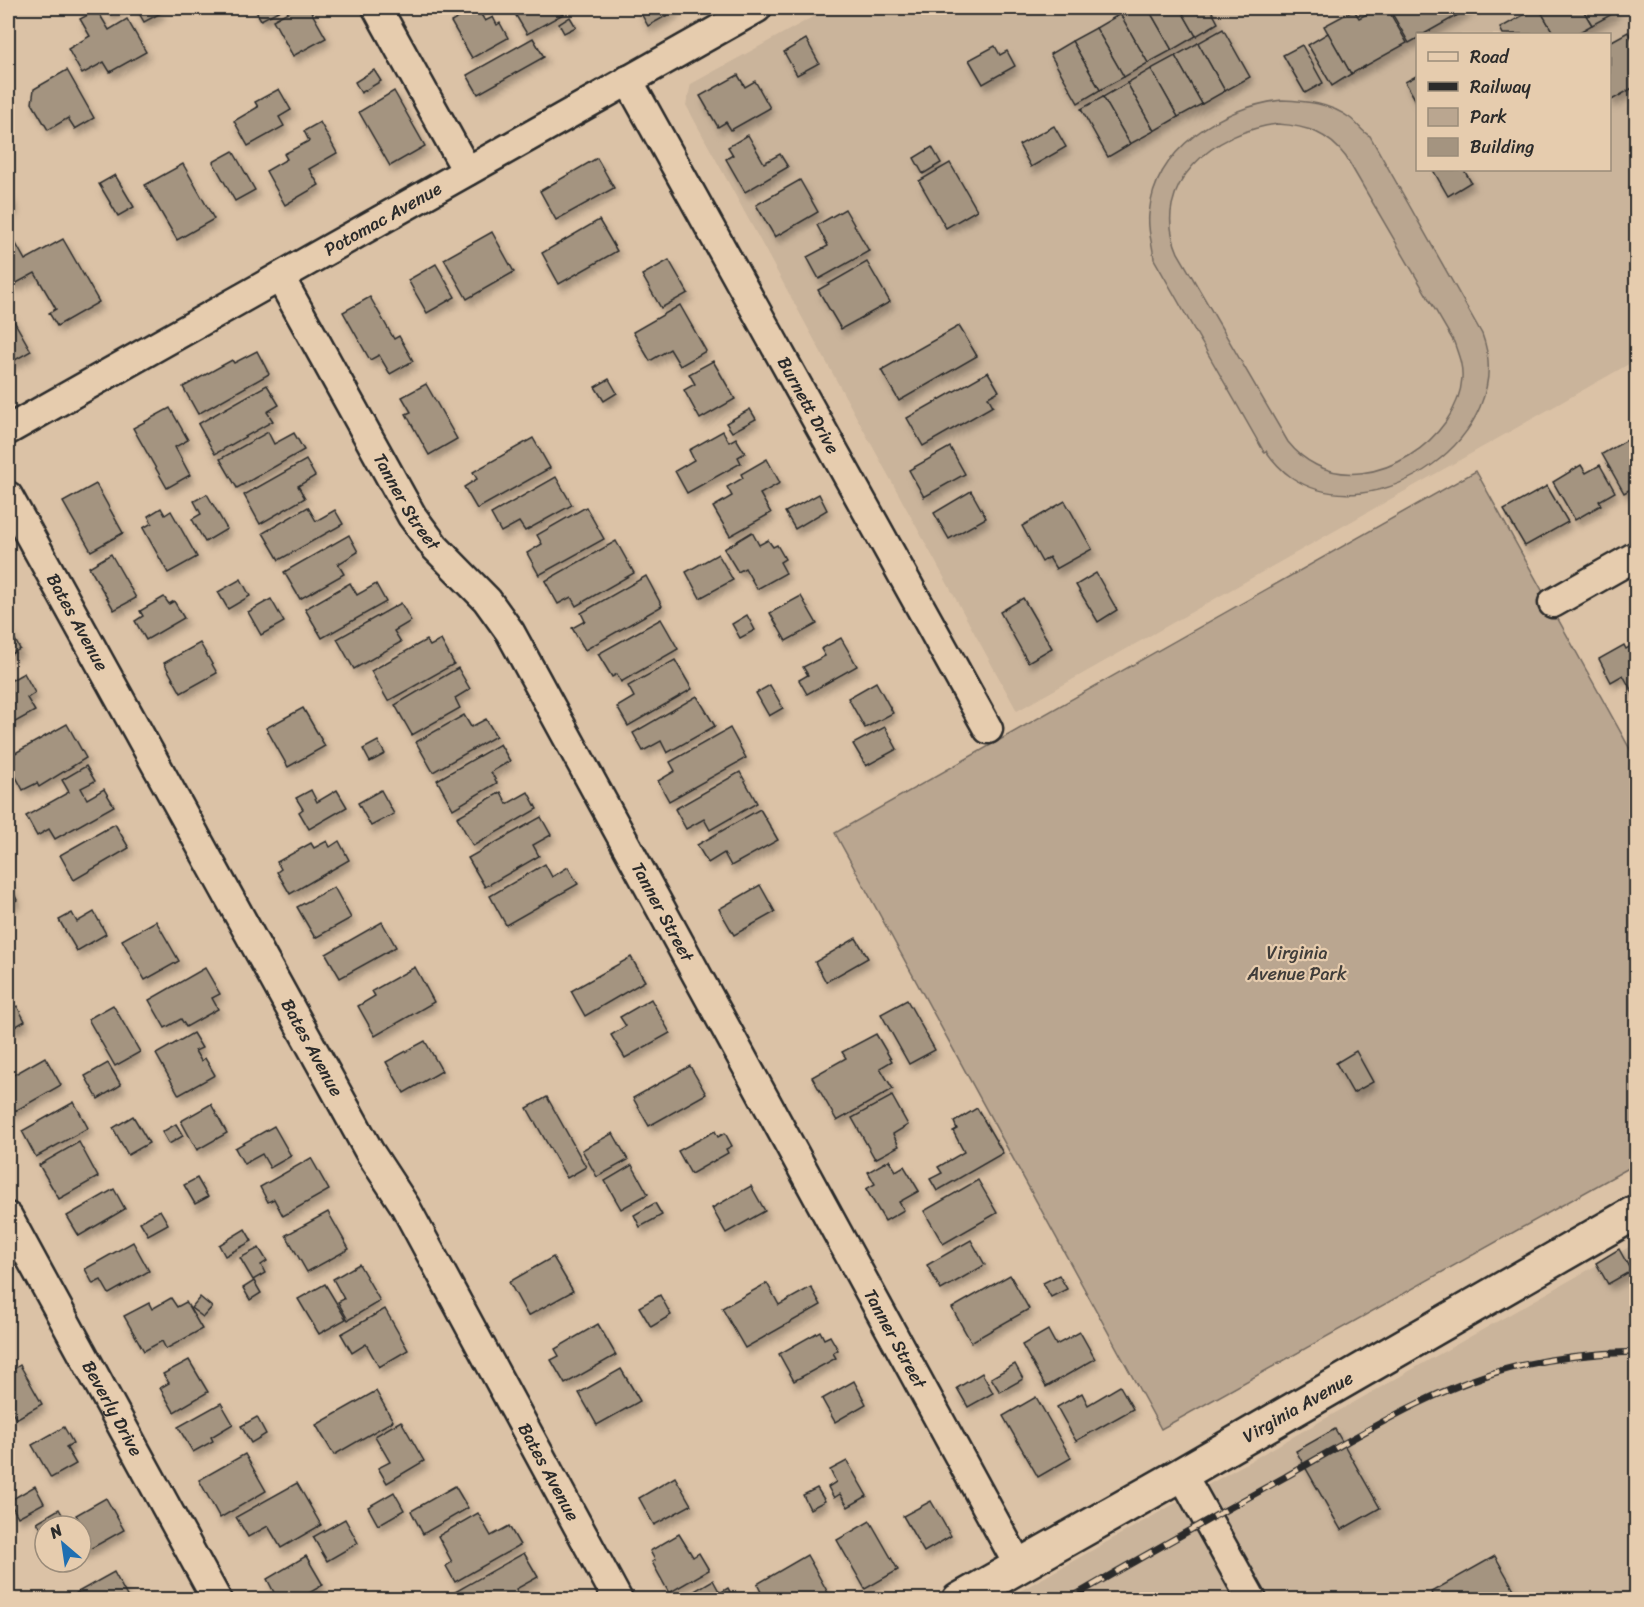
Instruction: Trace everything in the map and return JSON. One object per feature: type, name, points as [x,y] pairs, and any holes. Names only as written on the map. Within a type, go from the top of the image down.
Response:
[{"type":"street","points":[[377,8],[467,171]]},
{"type":"street","name":"Potomac Avenue","points":[[8,430],[757,8]]},
{"type":"street","name":"Burnett Drive","points":[[628,80],[988,729]]},
{"type":"street","name":"Tanner Street","points":[[280,277],[412,516],[435,547],[487,600],[510,632],[1019,1566]]},
{"type":"street","name":"Bates Avenue","points":[[8,496],[369,1151],[405,1206],[618,1599]]},
{"type":"street","points":[[1553,603],[1636,556]]},
{"type":"street","name":"Virginia Avenue","points":[[959,1599],[1182,1474],[1636,1212]]},
{"type":"street","name":"Beverly Drive","points":[[8,1217],[217,1599]]},
{"type":"street","points":[[1182,1474],[1252,1599]]},
{"type":"shaded area","points":[[829,8],[1636,8],[1636,360],[1017,711],[686,105],[691,84]]},
{"type":"shaded area","points":[[1636,1243],[1636,1599],[1006,1599]]},
{"type":"green space","points":[[1282,100],[1326,106],[1350,118],[1370,136],[1482,334],[1488,371],[1480,407],[1460,439],[1432,465],[1398,483],[1362,493],[1325,491],[1291,477],[1274,462],[1266,451],[1264,452],[1154,259],[1149,214],[1154,190],[1164,169],[1195,135],[1237,111]],"holes":[[[1278,124],[1316,132],[1332,142],[1346,157],[1454,342],[1462,369],[1457,401],[1446,422],[1429,441],[1409,456],[1386,467],[1362,473],[1338,472],[1316,465],[1304,458],[1288,442],[1178,253],[1171,228],[1172,205],[1180,184],[1193,165],[1232,137],[1254,129]]]},
{"type":"green space","name":"Virginia Avenue Park","points":[[1476,471],[1636,760],[1636,1164],[1161,1429],[835,833]]},
{"type":"building","points":[[106,8],[120,8],[121,9],[110,15]]},
{"type":"building","points":[[136,8],[158,8],[161,13],[144,22]]},
{"type":"building","points":[[254,8],[284,8],[261,20]]},
{"type":"building","points":[[295,8],[309,8],[326,38],[293,56],[273,20]]},
{"type":"building","points":[[477,8],[485,21],[493,17],[497,25],[500,23],[508,38],[472,58],[451,22]]},
{"type":"building","points":[[526,8],[562,8],[565,13],[527,34],[515,14]]},
{"type":"building","points":[[638,8],[673,8],[675,11],[648,26]]},
{"type":"building","points":[[1132,8],[1148,8],[1172,50],[1148,63],[1120,14]]},
{"type":"building","points":[[1148,8],[1180,8],[1196,36],[1172,50]]},
{"type":"building","points":[[1180,8],[1210,8],[1218,23],[1196,36]]},
{"type":"building","points":[[1379,8],[1387,8],[1407,43],[1351,74],[1324,26],[1354,10],[1359,18]]},
{"type":"building","points":[[1389,8],[1451,8],[1456,16],[1426,33],[1416,33],[1416,39],[1409,43]]},
{"type":"building","points":[[1451,8],[1471,8],[1456,16]]},
{"type":"building","points":[[1539,8],[1553,33],[1502,33],[1500,28]]},
{"type":"building","points":[[1539,8],[1582,8],[1592,25],[1578,33],[1553,33]]},
{"type":"building","points":[[1582,8],[1614,8],[1616,12],[1592,25]]},
{"type":"building","points":[[97,10],[109,30],[127,19],[146,52],[110,72],[104,62],[82,74],[68,49],[90,36],[80,19]]},
{"type":"building","points":[[1120,14],[1148,63],[1124,77],[1096,28]]},
{"type":"building","points":[[570,17],[576,27],[564,33],[559,24]]},
{"type":"building","points":[[1096,28],[1124,77],[1100,90],[1072,41]]},
{"type":"building","points":[[1223,29],[1250,77],[1225,91],[1198,43]]},
{"type":"building","points":[[1628,32],[1636,46],[1636,86],[1611,100],[1611,41]]},
{"type":"building","points":[[1328,33],[1351,74],[1332,86],[1308,45]]},
{"type":"building","points":[[533,38],[544,57],[478,94],[467,75]]},
{"type":"building","points":[[806,39],[819,63],[797,75],[784,52]]},
{"type":"building","points":[[1072,41],[1100,90],[1078,103],[1050,54]]},
{"type":"building","points":[[1198,43],[1225,91],[1202,104],[1175,56]]},
{"type":"building","points":[[1302,45],[1323,83],[1305,93],[1283,55]]},
{"type":"building","points":[[995,46],[1000,55],[1007,51],[1015,66],[983,84],[969,60]]},
{"type":"building","points":[[1175,56],[1202,104],[1178,117],[1151,69]]},
{"type":"building","points":[[1151,69],[1178,117],[1154,131],[1127,83]]},
{"type":"building","points":[[67,70],[94,118],[75,129],[68,118],[48,130],[32,103],[34,89]]},
{"type":"building","points":[[374,70],[381,81],[361,93],[355,82]]},
{"type":"building","points":[[738,75],[745,87],[755,81],[770,108],[731,130],[726,122],[718,127],[700,96]]},
{"type":"building","points":[[1416,76],[1416,101],[1405,82]]},
{"type":"building","points":[[1127,83],[1154,131],[1130,144],[1103,97]]},
{"type":"building","points":[[279,89],[291,110],[279,117],[284,126],[248,146],[234,121],[258,107],[255,102]]},
{"type":"building","points":[[394,91],[425,146],[390,166],[359,112]]},
{"type":"building","points":[[1103,97],[1130,144],[1108,157],[1081,109]]},
{"type":"building","points":[[320,122],[337,153],[309,169],[319,185],[285,205],[266,171],[287,159],[284,154],[309,141],[304,131]]},
{"type":"building","points":[[1054,126],[1066,147],[1031,167],[1019,145]]},
{"type":"building","points":[[748,135],[764,163],[780,154],[788,167],[745,192],[726,159],[733,155],[728,147]]},
{"type":"building","points":[[932,147],[941,163],[923,174],[914,158]]},
{"type":"building","points":[[233,151],[255,190],[235,201],[213,162]]},
{"type":"building","points":[[597,158],[614,188],[556,220],[540,191]]},
{"type":"building","points":[[950,163],[977,210],[946,228],[919,181]]},
{"type":"building","points":[[183,164],[214,219],[177,240],[145,185]]},
{"type":"building","points":[[1434,171],[1465,171],[1471,182],[1448,196]]},
{"type":"building","points":[[115,175],[134,207],[118,216],[99,184]]},
{"type":"building","points":[[800,180],[818,212],[775,237],[756,205]]},
{"type":"building","points":[[8,194],[14,207],[8,211]]},
{"type":"building","points":[[845,209],[869,251],[819,279],[807,257],[828,246],[817,225]]},
{"type":"building","points":[[599,220],[617,251],[559,284],[542,253]]},
{"type":"building","points":[[492,232],[514,272],[467,299],[444,259]]},
{"type":"building","points":[[63,239],[99,302],[57,326],[49,313],[56,309],[35,273],[13,285],[8,276],[8,246],[15,242],[25,260]]},
{"type":"building","points":[[669,260],[688,293],[661,308],[642,275]]},
{"type":"building","points":[[867,262],[890,302],[841,329],[818,290]]},
{"type":"building","points":[[436,264],[455,297],[427,313],[408,280]]},
{"type":"building","points":[[370,297],[394,339],[399,336],[413,361],[390,374],[379,355],[370,360],[343,312]]},
{"type":"building","points":[[680,305],[706,351],[680,366],[670,349],[650,361],[633,332]]},
{"type":"building","points":[[10,314],[31,351],[8,364],[8,316]]},
{"type":"building","points":[[959,326],[977,356],[899,401],[881,370]]},
{"type":"building","points":[[257,351],[269,374],[198,414],[183,387],[232,360],[234,363]]},
{"type":"building","points":[[713,361],[735,399],[700,419],[684,390],[695,384],[689,374]]},
{"type":"building","points":[[988,372],[999,391],[988,397],[993,406],[923,446],[907,418]]},
{"type":"building","points":[[609,379],[617,393],[604,401],[595,387]]},
{"type":"building","points":[[426,384],[457,439],[429,455],[406,414],[411,412],[402,397]]},
{"type":"building","points":[[267,385],[279,405],[267,412],[273,421],[215,454],[198,424]]},
{"type":"building","points":[[170,408],[188,440],[175,447],[190,475],[167,488],[133,428]]},
{"type":"building","points":[[750,409],[756,419],[732,432],[726,423]]},
{"type":"building","points":[[723,431],[729,442],[736,438],[745,453],[738,457],[741,463],[687,493],[675,471],[694,460],[689,450]]},
{"type":"building","points":[[268,432],[274,444],[294,433],[304,450],[237,488],[220,459]]},
{"type":"building","points":[[1636,435],[1636,486],[1624,493],[1602,454]]},
{"type":"building","points":[[533,438],[550,468],[477,509],[464,487],[477,479],[473,472]]},
{"type":"building","points":[[950,447],[965,474],[924,497],[909,470]]},
{"type":"building","points":[[767,459],[780,483],[760,494],[771,513],[730,536],[713,507],[732,496],[727,487],[743,478],[741,474]]},
{"type":"building","points":[[306,460],[315,476],[298,486],[305,498],[260,524],[244,495]]},
{"type":"building","points":[[1581,465],[1586,473],[1600,465],[1615,492],[1599,501],[1601,505],[1575,520],[1553,482]]},
{"type":"building","points":[[556,477],[572,505],[525,531],[519,522],[501,532],[491,514]]},
{"type":"building","points":[[96,484],[123,533],[91,551],[63,502]]},
{"type":"building","points":[[1547,486],[1568,522],[1525,546],[1504,510]]},
{"type":"building","points":[[971,491],[986,518],[949,539],[934,513]]},
{"type":"building","points":[[207,494],[227,529],[205,542],[192,519],[201,514],[194,501]]},
{"type":"building","points":[[819,494],[827,510],[795,529],[785,512]]},
{"type":"building","points":[[1065,501],[1092,549],[1056,569],[1049,557],[1042,562],[1022,526]]},
{"type":"building","points":[[308,507],[316,521],[335,510],[343,524],[279,560],[263,533]]},
{"type":"building","points":[[586,507],[604,539],[539,575],[527,553],[542,544],[537,535]]},
{"type":"building","points":[[161,508],[165,515],[171,511],[197,557],[168,573],[143,528],[152,523],[148,516]]},
{"type":"building","points":[[752,532],[759,545],[768,540],[773,547],[777,545],[785,559],[780,562],[786,573],[757,589],[745,568],[738,572],[724,549]]},
{"type":"building","points":[[349,535],[358,552],[338,564],[344,574],[300,599],[284,572]]},
{"type":"building","points":[[616,541],[634,573],[576,606],[571,597],[558,604],[545,581]]},
{"type":"building","points":[[111,554],[136,598],[114,610],[89,567]]},
{"type":"building","points":[[718,554],[733,580],[700,598],[686,572]]},
{"type":"building","points":[[1096,573],[1117,610],[1098,622],[1076,585]]},
{"type":"building","points":[[646,576],[662,606],[585,650],[572,628],[585,621],[581,613]]},
{"type":"building","points":[[241,579],[250,596],[228,609],[218,592]]},
{"type":"building","points":[[350,583],[357,595],[376,584],[386,602],[322,638],[305,609]]},
{"type":"building","points":[[801,596],[817,624],[786,641],[770,613]]},
{"type":"building","points":[[164,597],[169,604],[174,601],[184,618],[146,640],[135,621],[143,616],[140,611]]},
{"type":"building","points":[[1023,598],[1052,648],[1028,662],[1000,612]]},
{"type":"building","points":[[271,599],[284,622],[261,635],[248,612]]},
{"type":"building","points":[[401,603],[411,621],[394,631],[401,642],[354,669],[337,639]]},
{"type":"building","points":[[747,615],[755,630],[740,638],[732,624]]},
{"type":"building","points":[[661,619],[678,649],[621,682],[617,674],[612,677],[598,654]]},
{"type":"building","points":[[8,627],[20,649],[8,656]]},
{"type":"building","points":[[841,638],[857,666],[807,694],[799,680],[808,675],[803,667],[825,656],[821,649]]},
{"type":"building","points":[[426,640],[430,646],[441,640],[454,664],[388,701],[371,671]]},
{"type":"building","points":[[200,643],[217,673],[181,693],[164,663]]},
{"type":"building","points":[[1636,643],[1636,699],[1623,675],[1611,682],[1599,659],[1624,645],[1626,649]]},
{"type":"building","points":[[675,660],[692,689],[628,726],[617,707],[634,697],[628,686]]},
{"type":"building","points":[[458,668],[470,689],[455,698],[460,708],[412,735],[395,705]]},
{"type":"building","points":[[24,673],[35,693],[27,698],[35,711],[8,726],[8,682]]},
{"type":"building","points":[[876,682],[893,713],[865,728],[848,698]]},
{"type":"building","points":[[770,685],[783,708],[769,716],[756,693]]},
{"type":"building","points":[[697,696],[715,726],[667,753],[661,741],[643,751],[633,733]]},
{"type":"building","points":[[303,708],[325,746],[288,767],[266,728]]},
{"type":"building","points":[[464,715],[471,727],[486,719],[496,736],[433,772],[416,742]]},
{"type":"building","points":[[67,724],[86,758],[39,787],[37,783],[23,790],[8,762],[8,757]]},
{"type":"building","points":[[885,727],[897,749],[866,766],[853,744]]},
{"type":"building","points":[[730,728],[746,758],[669,801],[658,781],[675,771],[670,762]]},
{"type":"building","points":[[378,741],[385,754],[370,762],[363,749]]},
{"type":"building","points":[[500,744],[510,761],[491,772],[497,783],[453,809],[437,780]]},
{"type":"building","points":[[86,766],[95,781],[81,788],[87,799],[104,789],[114,806],[55,839],[49,829],[37,836],[26,816],[69,792],[62,780]]},
{"type":"building","points":[[740,772],[757,803],[710,830],[704,819],[686,829],[675,809]]},
{"type":"building","points":[[311,790],[317,802],[337,790],[347,807],[309,829],[299,812],[303,809],[296,798]]},
{"type":"building","points":[[381,790],[394,814],[371,826],[358,803]]},
{"type":"building","points":[[501,792],[507,804],[528,792],[537,809],[473,846],[457,817]]},
{"type":"building","points":[[760,809],[778,840],[731,866],[724,853],[708,863],[697,845]]},
{"type":"building","points":[[541,817],[551,835],[533,845],[539,856],[485,887],[468,858]]},
{"type":"building","points":[[115,824],[129,848],[74,880],[60,855]]},
{"type":"building","points":[[327,841],[330,847],[339,841],[349,860],[290,894],[277,872],[281,869],[277,862],[311,843],[314,848]]},
{"type":"building","points":[[545,864],[552,877],[568,867],[578,884],[506,925],[490,896]]},
{"type":"building","points":[[8,882],[17,900],[8,905]]},
{"type":"building","points":[[760,885],[775,912],[734,935],[719,909]]},
{"type":"building","points":[[334,887],[351,918],[315,938],[297,907]]},
{"type":"building","points":[[94,912],[106,934],[77,951],[59,920],[72,913],[77,922]]},
{"type":"building","points":[[156,921],[179,961],[145,980],[122,940]]},
{"type":"building","points":[[382,922],[396,947],[340,978],[326,954]]},
{"type":"building","points":[[856,938],[868,958],[826,982],[815,962]]},
{"type":"building","points":[[631,957],[645,981],[585,1016],[571,991]]},
{"type":"building","points":[[415,967],[434,1002],[375,1036],[358,1006],[375,996],[372,991]]},
{"type":"building","points":[[205,968],[220,994],[212,998],[218,1009],[186,1027],[181,1019],[165,1028],[149,1000]]},
{"type":"building","points":[[651,999],[670,1033],[625,1058],[611,1035],[626,1026],[620,1017]]},
{"type":"building","points":[[907,1000],[935,1050],[909,1064],[881,1014]]},
{"type":"building","points":[[113,1005],[140,1052],[115,1066],[88,1019]]},
{"type":"building","points":[[17,1006],[25,1021],[8,1031],[8,1012]]},
{"type":"building","points":[[193,1033],[202,1048],[195,1051],[201,1061],[205,1058],[215,1075],[179,1095],[156,1054]]},
{"type":"building","points":[[876,1034],[892,1061],[880,1068],[893,1089],[837,1121],[812,1077],[846,1058],[842,1052]]},
{"type":"building","points":[[425,1041],[442,1071],[404,1093],[386,1062]]},
{"type":"building","points":[[1356,1051],[1373,1082],[1353,1093],[1336,1063]]},
{"type":"building","points":[[45,1057],[61,1085],[10,1114],[8,1078]]},
{"type":"building","points":[[108,1063],[121,1085],[98,1099],[85,1076]]},
{"type":"building","points":[[690,1066],[706,1094],[649,1126],[633,1098]]},
{"type":"building","points":[[892,1096],[908,1125],[893,1134],[899,1146],[875,1159],[852,1118]]},
{"type":"building","points":[[547,1097],[586,1167],[567,1178],[527,1108]]},
{"type":"building","points":[[74,1102],[88,1128],[36,1157],[22,1131]]},
{"type":"building","points":[[211,1104],[227,1133],[197,1150],[181,1121]]},
{"type":"building","points":[[977,1108],[1003,1153],[937,1191],[930,1179],[942,1173],[938,1167],[964,1152],[953,1131],[957,1129],[954,1122]]},
{"type":"building","points":[[133,1116],[149,1143],[128,1155],[113,1128]]},
{"type":"building","points":[[176,1124],[183,1136],[169,1144],[162,1132]]},
{"type":"building","points":[[274,1126],[291,1156],[270,1168],[262,1154],[244,1164],[235,1148]]},
{"type":"building","points":[[715,1131],[718,1137],[725,1133],[732,1146],[726,1149],[728,1153],[691,1174],[678,1151]]},
{"type":"building","points":[[613,1133],[628,1160],[597,1177],[582,1150]]},
{"type":"building","points":[[79,1142],[98,1177],[59,1199],[39,1165]]},
{"type":"building","points":[[311,1158],[329,1190],[283,1216],[274,1199],[268,1202],[260,1187]]},
{"type":"building","points":[[889,1160],[896,1171],[904,1166],[919,1191],[899,1202],[904,1210],[885,1221],[866,1189],[875,1184],[868,1172]]},
{"type":"building","points":[[632,1165],[648,1194],[621,1209],[605,1181]]},
{"type":"building","points":[[197,1178],[208,1197],[195,1204],[184,1185]]},
{"type":"building","points":[[978,1180],[997,1213],[943,1244],[924,1211]]},
{"type":"building","points":[[751,1186],[765,1211],[726,1233],[712,1208]]},
{"type":"building","points":[[114,1189],[125,1209],[79,1236],[67,1216]]},
{"type":"building","points":[[655,1203],[662,1215],[640,1227],[634,1215]]},
{"type":"building","points":[[160,1210],[168,1224],[148,1235],[140,1222]]},
{"type":"building","points":[[328,1212],[349,1249],[307,1272],[286,1235]]},
{"type":"building","points":[[245,1229],[252,1241],[225,1256],[219,1245]]},
{"type":"building","points":[[971,1240],[985,1265],[941,1290],[927,1265]]},
{"type":"building","points":[[133,1242],[149,1271],[109,1294],[101,1280],[93,1284],[85,1269]]},
{"type":"building","points":[[259,1248],[267,1261],[261,1265],[265,1273],[253,1280],[240,1258]]},
{"type":"building","points":[[1619,1249],[1631,1271],[1608,1284],[1596,1263]]},
{"type":"building","points":[[553,1257],[573,1291],[528,1316],[509,1282]]},
{"type":"building","points":[[359,1264],[380,1301],[348,1320],[338,1302],[344,1299],[333,1279]]},
{"type":"building","points":[[1010,1275],[1029,1309],[971,1342],[952,1308]]},
{"type":"building","points":[[1059,1275],[1067,1289],[1051,1297],[1043,1283]]},
{"type":"building","points":[[254,1281],[261,1293],[250,1300],[243,1288]]},
{"type":"building","points":[[767,1283],[779,1305],[811,1287],[821,1305],[745,1348],[722,1308]]},
{"type":"building","points":[[325,1284],[346,1319],[319,1334],[298,1299]]},
{"type":"building","points":[[660,1295],[671,1315],[651,1327],[639,1307]]},
{"type":"building","points":[[200,1297],[212,1307],[203,1317],[191,1308]]},
{"type":"building","points":[[171,1298],[177,1307],[186,1302],[202,1329],[166,1349],[162,1341],[144,1351],[124,1316],[149,1303],[152,1309]]},
{"type":"building","points":[[385,1309],[408,1350],[379,1367],[366,1344],[352,1353],[341,1334]]},
{"type":"building","points":[[598,1324],[616,1355],[565,1384],[551,1360],[559,1356],[555,1349]]},
{"type":"building","points":[[1048,1330],[1056,1345],[1080,1332],[1095,1359],[1046,1387],[1022,1345]]},
{"type":"building","points":[[820,1331],[824,1339],[830,1336],[838,1350],[833,1353],[836,1358],[794,1381],[779,1354]]},
{"type":"building","points":[[189,1360],[208,1392],[174,1412],[160,1388],[169,1383],[163,1374]]},
{"type":"building","points":[[1015,1364],[1023,1379],[1000,1392],[991,1378]]},
{"type":"building","points":[[20,1365],[42,1404],[16,1419],[8,1404],[8,1373]]},
{"type":"building","points":[[621,1369],[640,1401],[597,1425],[579,1393]]},
{"type":"building","points":[[982,1373],[993,1393],[968,1407],[957,1388]]},
{"type":"building","points":[[854,1381],[866,1404],[835,1422],[822,1399]]},
{"type":"building","points":[[1120,1386],[1133,1409],[1076,1441],[1057,1407],[1082,1393],[1088,1405]]},
{"type":"building","points":[[376,1391],[393,1421],[334,1455],[316,1425]]},
{"type":"building","points":[[1036,1397],[1071,1458],[1038,1477],[1003,1416]]},
{"type":"building","points":[[221,1403],[233,1424],[211,1437],[213,1441],[193,1452],[178,1427]]},
{"type":"building","points":[[257,1417],[266,1434],[251,1443],[241,1426]]},
{"type":"building","points":[[401,1421],[424,1461],[387,1483],[378,1468],[390,1462],[375,1436]]},
{"type":"building","points":[[64,1427],[73,1443],[66,1447],[76,1464],[51,1478],[32,1445]]},
{"type":"building","points":[[1335,1429],[1380,1508],[1341,1530],[1296,1451]]},
{"type":"building","points":[[245,1454],[266,1491],[220,1518],[199,1480]]},
{"type":"building","points":[[847,1461],[867,1496],[848,1507],[840,1494],[834,1498],[828,1487],[836,1482],[830,1470]]},
{"type":"building","points":[[675,1477],[691,1505],[654,1525],[639,1498]]},
{"type":"building","points":[[297,1483],[321,1525],[281,1548],[268,1526],[248,1537],[236,1517]]},
{"type":"building","points":[[35,1486],[44,1503],[18,1517],[9,1501]]},
{"type":"building","points":[[455,1486],[468,1508],[423,1534],[411,1511]]},
{"type":"building","points":[[817,1488],[825,1501],[810,1509],[803,1495]]},
{"type":"building","points":[[394,1492],[404,1510],[378,1525],[368,1507]]},
{"type":"building","points":[[106,1498],[124,1530],[93,1547],[93,1514],[78,1514]]},
{"type":"building","points":[[931,1501],[951,1536],[924,1552],[903,1516]]},
{"type":"building","points":[[59,1509],[62,1514],[51,1514]]},
{"type":"building","points":[[478,1513],[491,1536],[509,1526],[520,1545],[455,1582],[446,1566],[452,1562],[438,1536]]},
{"type":"building","points":[[345,1519],[358,1543],[327,1561],[313,1537]]},
{"type":"building","points":[[870,1521],[898,1570],[865,1589],[837,1540]]},
{"type":"building","points":[[679,1534],[693,1557],[699,1553],[709,1570],[669,1593],[652,1562],[655,1560],[650,1551]]},
{"type":"building","points":[[524,1553],[538,1577],[516,1589],[522,1600],[459,1600],[455,1592]]},
{"type":"building","points":[[807,1555],[832,1600],[765,1600],[757,1584]]},
{"type":"building","points":[[306,1556],[323,1585],[297,1600],[278,1600],[267,1579]]},
{"type":"building","points":[[1495,1556],[1520,1600],[1434,1600],[1431,1592]]},
{"type":"building","points":[[114,1572],[129,1600],[79,1600],[76,1593]]},
{"type":"building","points":[[713,1580],[720,1593],[728,1588],[735,1600],[694,1600],[691,1593]]},
{"type":"railway","points":[[1067,1600],[1370,1429],[1428,1399],[1488,1375],[1519,1366],[1578,1356],[1636,1352]]}]
